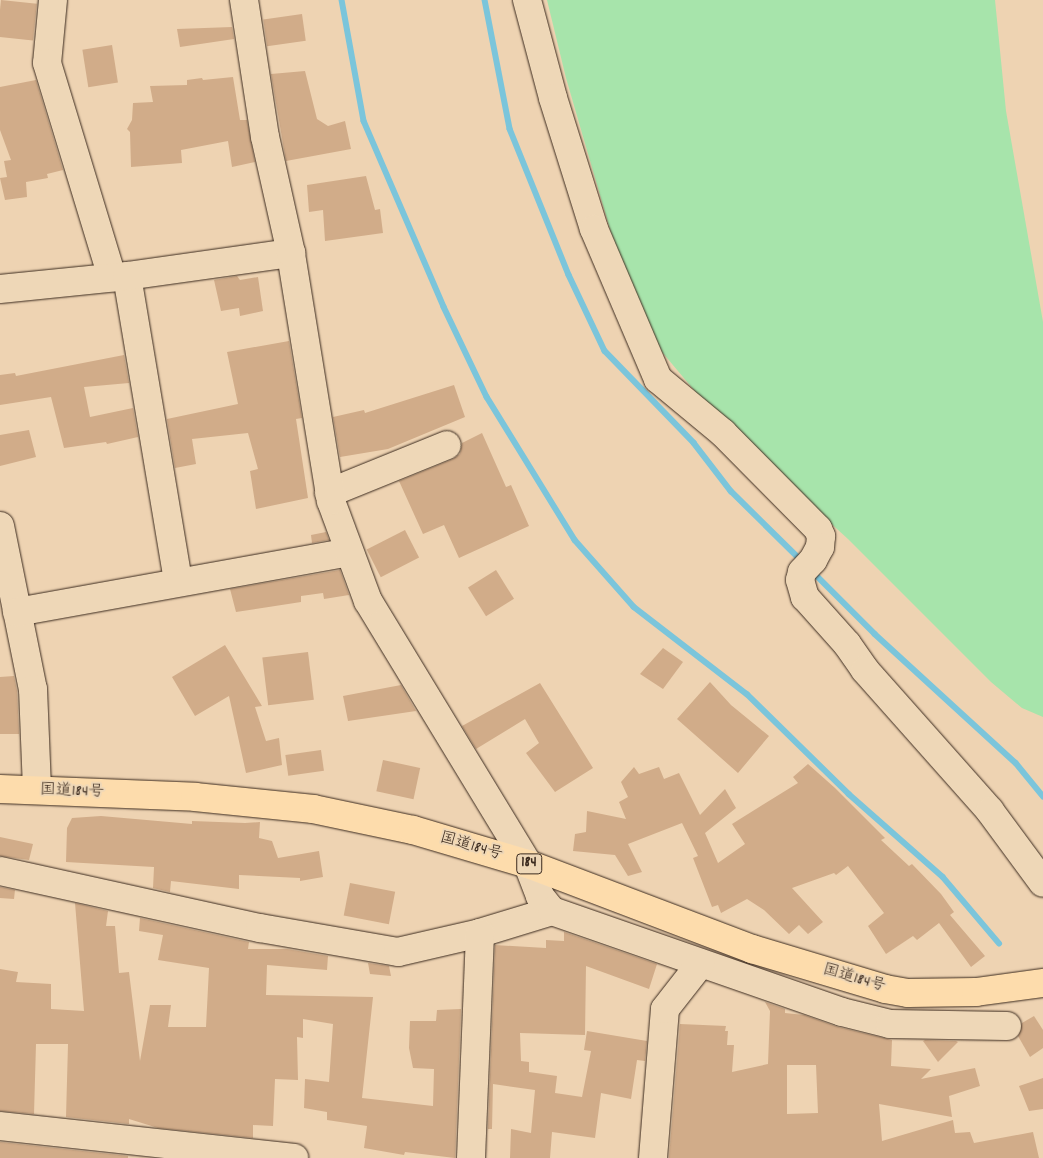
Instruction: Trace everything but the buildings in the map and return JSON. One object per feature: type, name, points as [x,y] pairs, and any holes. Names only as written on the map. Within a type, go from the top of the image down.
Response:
[{"type":"highway","name":"国道184号","points":[[0,789],[196,797],[313,808],[413,830],[528,864],[752,949],[885,989],[908,993],[976,992],[1043,983]]},
{"type":"street","points":[[53,0],[47,63],[120,276],[178,582]]},
{"type":"street","points":[[244,0],[265,136],[291,253],[329,493],[368,601],[528,864],[540,896],[552,911],[842,1012],[890,1024],[1007,1026]]},
{"type":"street","points":[[528,0],[553,98],[594,229],[658,379],[723,433],[818,528],[821,536],[820,547],[800,580],[805,597],[847,644],[865,670],[990,811],[1043,883]]},
{"type":"street","points":[[0,289],[120,276],[291,253]]},
{"type":"street","points":[[329,493],[447,445]]},
{"type":"street","points":[[0,526],[33,689],[37,790]]},
{"type":"street","points":[[17,612],[349,552]]},
{"type":"street","points":[[0,871],[260,928],[398,952],[480,933],[552,911]]},
{"type":"street","points":[[471,1158],[480,933]]},
{"type":"street","points":[[653,1158],[665,1009],[701,963]]},
{"type":"street","points":[[0,1126],[294,1158]]},
{"type":"green space","points":[[547,0],[995,0],[1006,111],[1043,322],[1043,717],[1022,708],[991,682],[848,539],[725,427],[662,352],[616,250],[566,78]]},
{"type":"waterway","points":[[342,0],[364,121],[444,307],[487,397],[575,540],[634,607],[747,694],[849,794],[943,877],[999,943]]},
{"type":"waterway","points":[[485,0],[510,129],[569,275],[605,351],[694,443],[731,491],[802,561]]},
{"type":"waterway","points":[[812,571],[875,634],[1016,763],[1043,796]]}]
